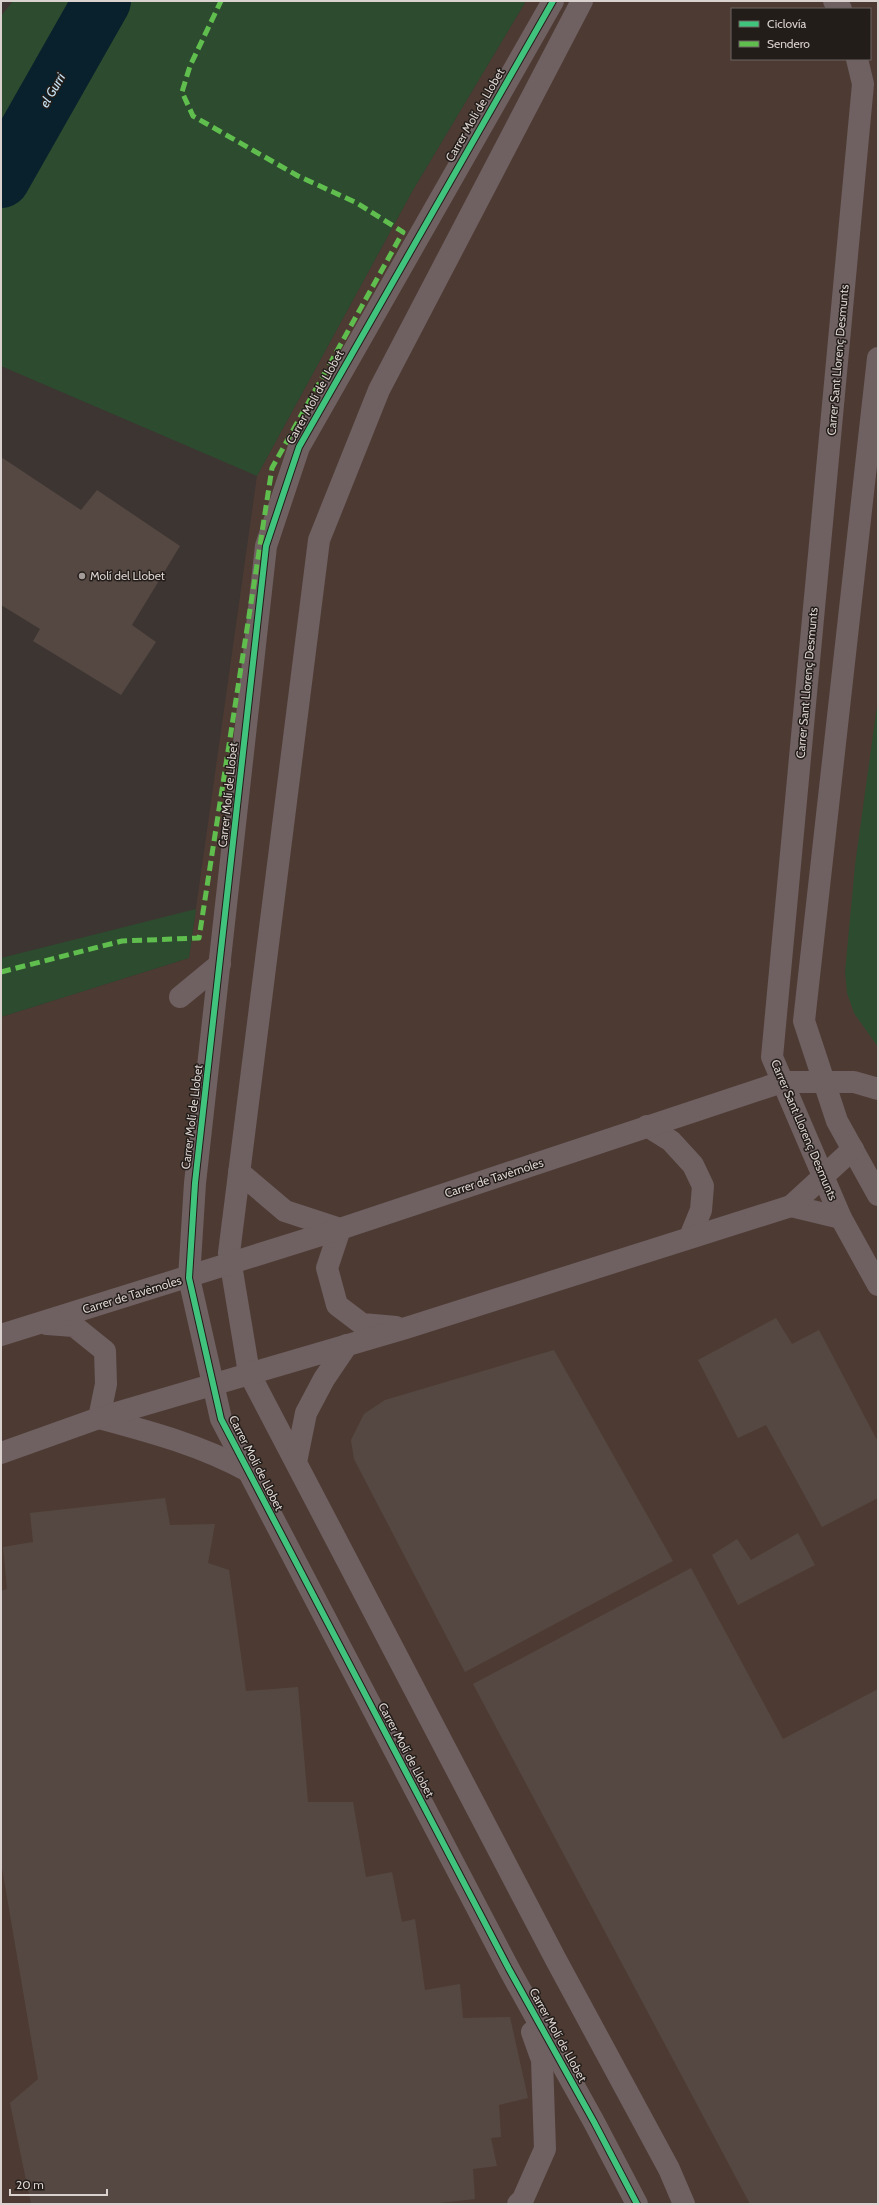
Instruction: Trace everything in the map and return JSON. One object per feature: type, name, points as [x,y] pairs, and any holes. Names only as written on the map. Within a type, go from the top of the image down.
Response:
[{"type":"street","name":"Carrer Molí de Llobet","points":[[553,1],[299,447],[266,546],[195,1183],[188,1278],[221,1419],[509,1969],[594,2122],[637,2204]]},
{"type":"street","points":[[582,1],[379,390],[319,540],[229,1253],[249,1373],[551,1951],[669,2169],[684,2204]]},
{"type":"street","name":"Carrer Sant Llorenç Desmunts","points":[[857,60],[863,84],[772,1057],[842,1218],[878,1285]]},
{"type":"street","points":[[878,358],[804,1020],[837,1121],[878,1195]]},
{"type":"street","points":[[180,997],[220,964]]},
{"type":"street","name":"Carrer de Tavèrnoles","points":[[1,1335],[188,1278],[340,1229],[782,1082],[854,1082],[878,1089]]},
{"type":"street","points":[[647,1126],[671,1141],[693,1165],[703,1186],[701,1210],[690,1237]]},
{"type":"street","points":[[1,1453],[99,1418],[406,1328],[791,1206],[853,1149]]},
{"type":"street","points":[[240,1172],[285,1211],[340,1229],[327,1268],[337,1305],[362,1324],[406,1328]]},
{"type":"street","points":[[791,1206],[842,1218]]},
{"type":"street","name":"Carrer de Tavèrnoles","points":[[38,1324],[74,1326],[105,1351],[106,1384],[99,1418]]},
{"type":"street","points":[[296,1462],[306,1413],[324,1379],[346,1345]]},
{"type":"street","points":[[99,1418],[150,1432],[216,1454],[248,1471]]},
{"type":"street","name":"Carrer Molí de Llobet","points":[[509,1969],[542,2060],[545,2149],[523,2199],[518,2204]]},
{"type":"shaded area","points":[[526,1],[878,1],[878,2204],[1,2204],[1,1017],[189,958],[257,476],[413,190]]},
{"type":"green space","points":[[13,1],[526,1],[413,190],[257,476],[1,366],[1,16]]},
{"type":"green space","points":[[878,699],[878,1047],[854,1013],[847,993],[845,972],[855,865]]},
{"type":"green space","points":[[196,909],[189,958],[1,1017],[1,958]]},
{"type":"building","name":"Molí del Llobet","points":[[1,457],[81,510],[97,490],[180,546],[132,625],[156,642],[121,695],[33,641],[40,629],[1,605]]},
{"type":"building","points":[[776,1318],[792,1344],[819,1330],[878,1442],[878,1498],[822,1527],[766,1425],[738,1438],[698,1360]]},
{"type":"building","points":[[554,1350],[673,1561],[465,1672],[354,1459],[351,1440],[364,1414],[385,1400]]},
{"type":"building","points":[[165,1498],[170,1525],[215,1524],[208,1563],[229,1570],[246,1691],[298,1687],[308,1802],[353,1802],[366,1877],[392,1872],[402,1922],[415,1919],[425,1990],[460,1984],[463,2018],[510,2017],[528,2098],[499,2105],[501,2137],[491,2138],[497,2166],[473,2169],[475,2199],[431,2204],[31,2204],[10,2103],[38,2079],[1,1862],[1,1591],[7,1589],[3,1547],[33,1542],[30,1513]]},
{"type":"building","points":[[798,1533],[815,1565],[738,1605],[712,1555],[737,1539],[751,1560]]},
{"type":"building","points":[[691,1568],[783,1739],[878,1689],[878,2204],[750,2204],[473,1684]]},
{"type":"waterway","name":"el Gurri","points":[[1,179],[102,1]]},
{"type":"marked path","points":[[1,972],[122,941],[199,938],[272,468],[403,232],[357,203],[298,176],[193,116],[182,92],[190,66],[221,1]]},
{"type":"cycle path","points":[[553,1],[299,447],[266,546],[195,1183],[189,1278],[221,1419],[509,1969],[594,2122],[637,2204]]},
{"type":"place","name":"Molí del Llobet","points":[[82,576]]}]
